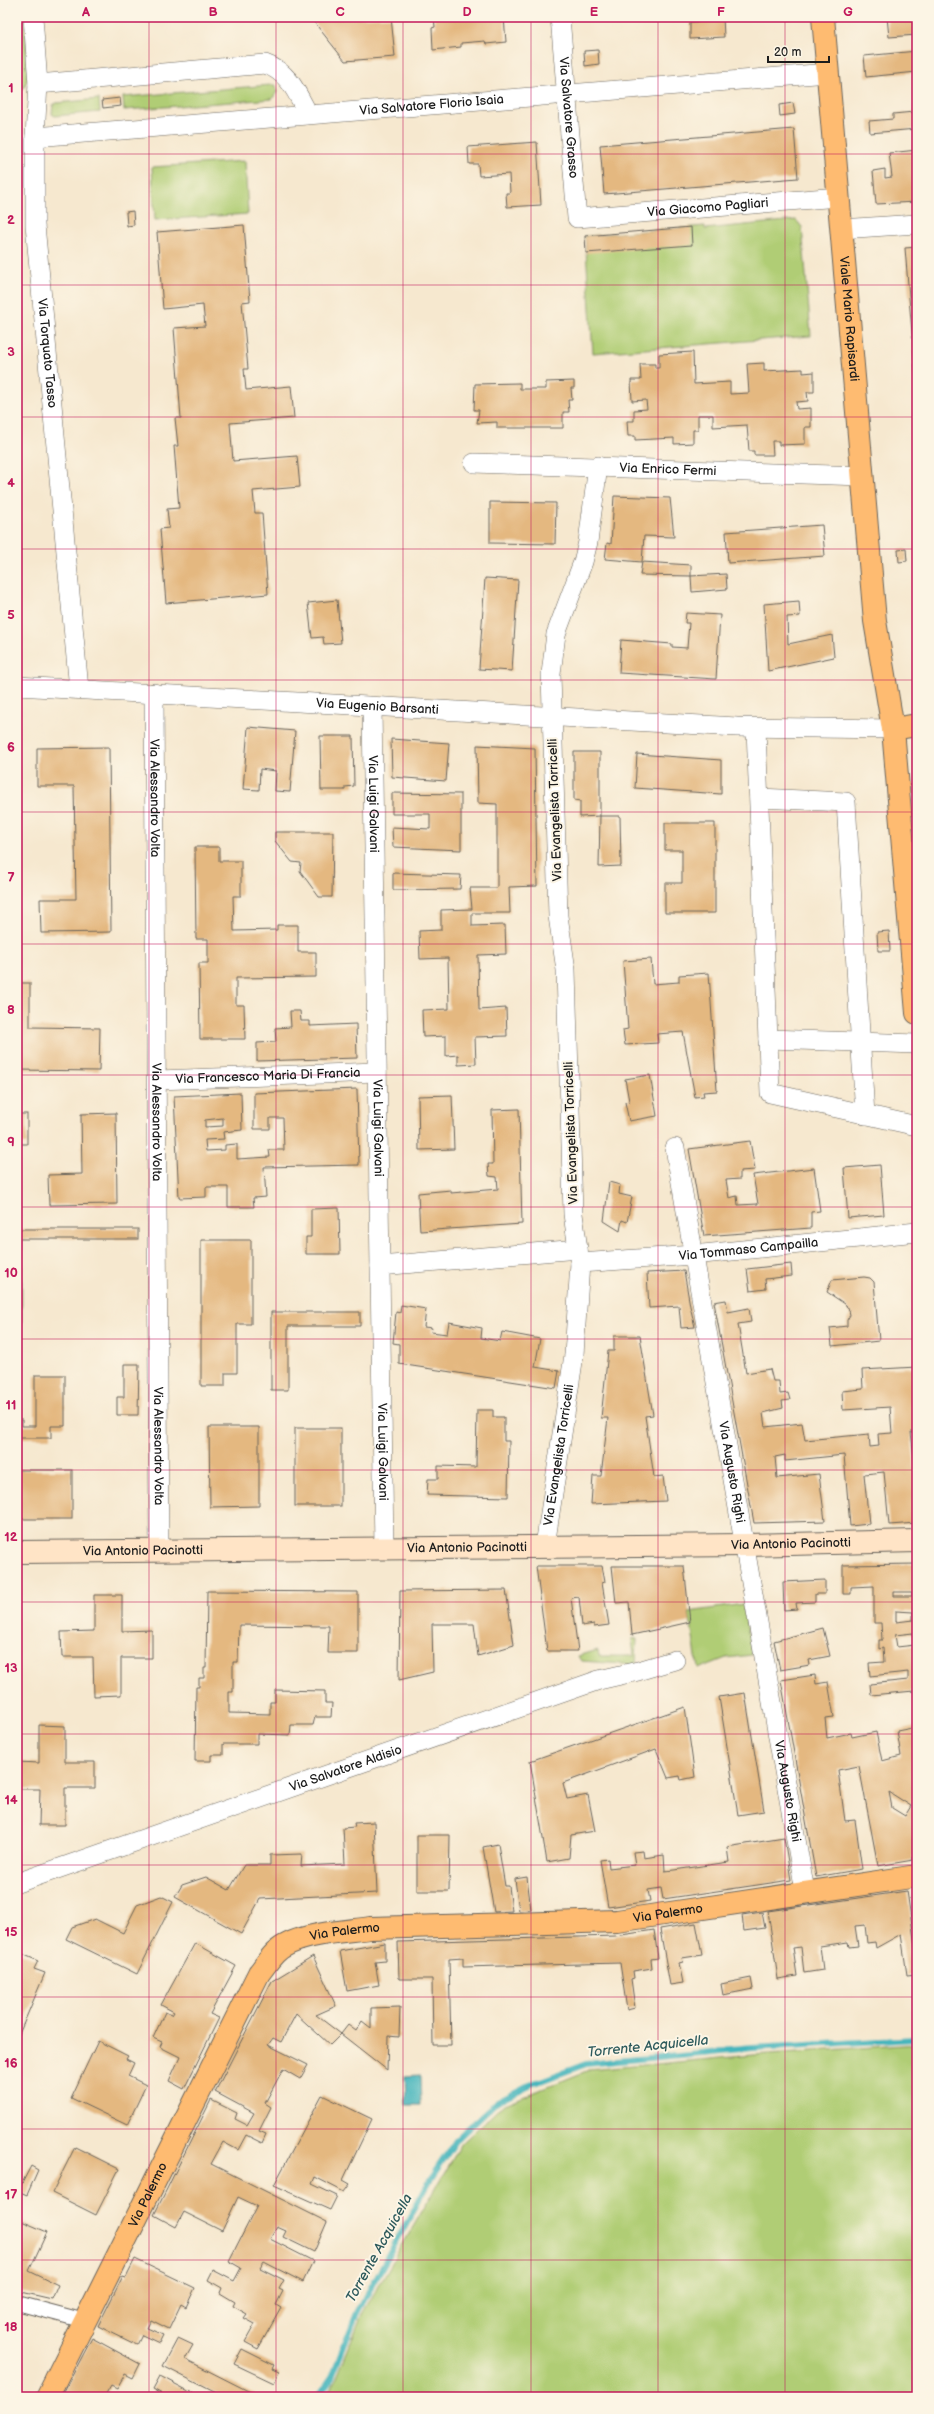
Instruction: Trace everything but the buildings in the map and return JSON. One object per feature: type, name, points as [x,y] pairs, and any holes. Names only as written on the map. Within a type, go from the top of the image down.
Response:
[{"type":"main road","name":"Viale Mario Rapisardi","points":[[823,17],[875,621],[893,729],[908,802],[907,893],[917,1013]]},
{"type":"main road","points":[[893,729],[917,726]]},
{"type":"main road","points":[[907,893],[917,864]]},
{"type":"main road","name":"Via Antonio Pacinotti","points":[[17,1552],[917,1542]]},
{"type":"main road","name":"Via Palermo","points":[[47,2397],[259,1973],[276,1952],[292,1943],[330,1933],[370,1928],[617,1921],[916,1875]]},
{"type":"street","name":"Via Torquato Tasso","points":[[33,17],[38,84],[35,137],[36,233],[79,689]]},
{"type":"street","name":"Via Salvatore Grasso","points":[[560,17],[577,218]]},
{"type":"street","points":[[38,84],[264,64],[276,68],[289,78],[308,114]]},
{"type":"street","name":"Via Salvatore Florio Isaia","points":[[35,137],[566,92],[828,73]]},
{"type":"street","name":"Via Giacomo Pagliari","points":[[577,218],[839,197]]},
{"type":"street","points":[[841,229],[917,224]]},
{"type":"street","name":"Via Enrico Fermi","points":[[474,463],[863,476]]},
{"type":"street","name":"Via Evangelista Torricelli","points":[[545,1546],[574,1355],[579,1256],[573,1214],[566,970],[558,916],[551,674],[556,634],[583,562],[588,542],[598,466]]},
{"type":"street","name":"Via Eugenio Barsanti","points":[[17,686],[552,718],[756,728],[893,729]]},
{"type":"street","name":"Via Alessandro Volta","points":[[154,693],[158,1080],[159,1551]]},
{"type":"street","name":"Via Luigi Galvani","points":[[372,707],[384,1549]]},
{"type":"street","points":[[756,728],[770,1093],[917,1126]]},
{"type":"street","points":[[759,798],[846,802],[866,1114]]},
{"type":"street","points":[[768,1039],[917,1044]]},
{"type":"street","name":"Via Francesco Maria Di Francia","points":[[158,1080],[377,1072]]},
{"type":"street","name":"Via Augusto Righi","points":[[675,1148],[805,1892]]},
{"type":"street","name":"Via Tommaso Campailla","points":[[380,1266],[579,1256],[693,1255],[917,1232]]},
{"type":"street","name":"Via Salvatore Aldisio","points":[[17,1883],[599,1680],[675,1660]]},
{"type":"street","points":[[17,2303],[85,2321]]},
{"type":"green space","points":[[17,17],[24,17],[29,77],[23,89],[17,88]]},
{"type":"green space","points":[[275,85],[277,92],[272,99],[124,110],[123,97]]},
{"type":"green space","points":[[99,99],[100,112],[55,116],[52,114],[53,105],[56,103]]},
{"type":"green space","points":[[245,161],[248,214],[155,220],[152,167]]},
{"type":"green space","points":[[796,220],[802,227],[811,336],[593,353],[585,236],[705,226],[705,229]]},
{"type":"green space","points":[[17,1239],[22,1239],[21,1417],[17,1417]]},
{"type":"green space","points":[[743,1604],[752,1655],[726,1658],[698,1669],[689,1612]]},
{"type":"green space","points":[[637,1638],[636,1665],[581,1661],[578,1656],[598,1650],[599,1656],[634,1656],[632,1639]]},
{"type":"green space","points":[[917,2044],[917,2397],[325,2397],[337,2377],[362,2314],[462,2143],[503,2105],[589,2070],[754,2055]]},
{"type":"water","points":[[420,2075],[421,2105],[406,2105],[405,2076]]},
{"type":"waterway","name":"Torrente Acquicella","points":[[318,2397],[332,2377],[357,2313],[431,2178],[457,2139],[496,2102],[527,2086],[586,2064],[752,2048],[917,2039]]}]
